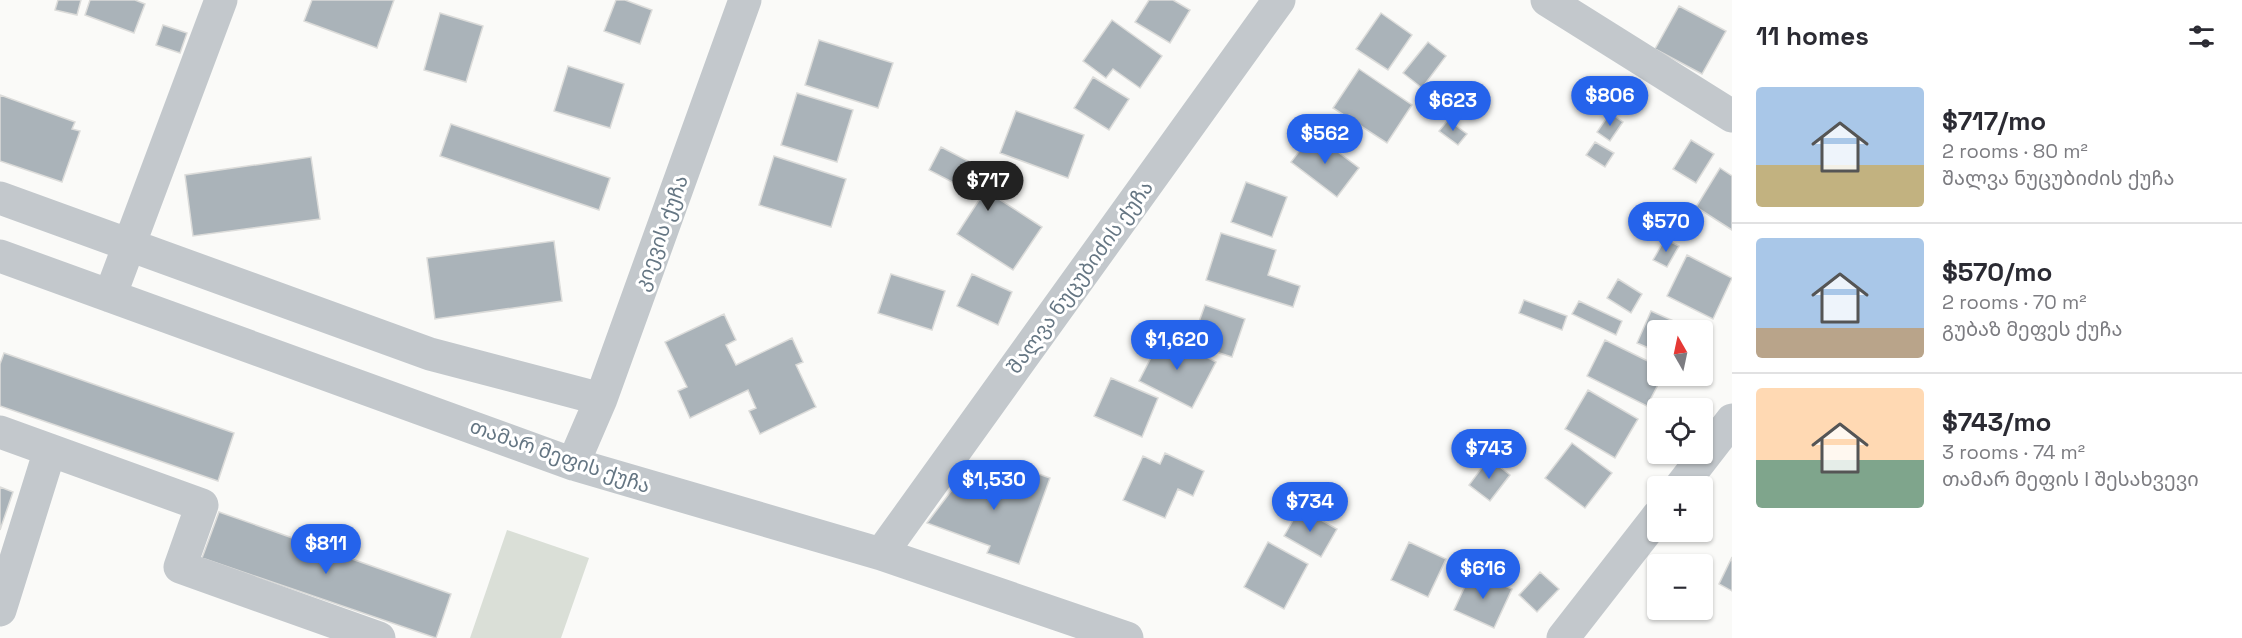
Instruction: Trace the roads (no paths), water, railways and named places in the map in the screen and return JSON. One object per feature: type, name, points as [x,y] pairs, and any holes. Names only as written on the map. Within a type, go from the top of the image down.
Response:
[{"type":"street","points":[[110,296],[221,0]]},
{"type":"street","name":"კიევის ქუჩა","points":[[573,464],[601,399],[745,0]]},
{"type":"street","name":"შალვა ნუცუბიძის ქუჩა","points":[[881,554],[1279,0]]},
{"type":"street","points":[[1547,0],[1732,116]]},
{"type":"street","points":[[0,198],[430,354],[601,399]]},
{"type":"street","name":"თამარ მეფის ქუჩა","points":[[0,256],[573,464],[881,554],[1127,638]]},
{"type":"street","points":[[1689,476],[1732,420]]},
{"type":"street","points":[[0,432],[202,505],[180,567],[379,638]]},
{"type":"street","points":[[0,610],[50,450]]},
{"type":"street","points":[[1563,638],[1647,530]]}]
